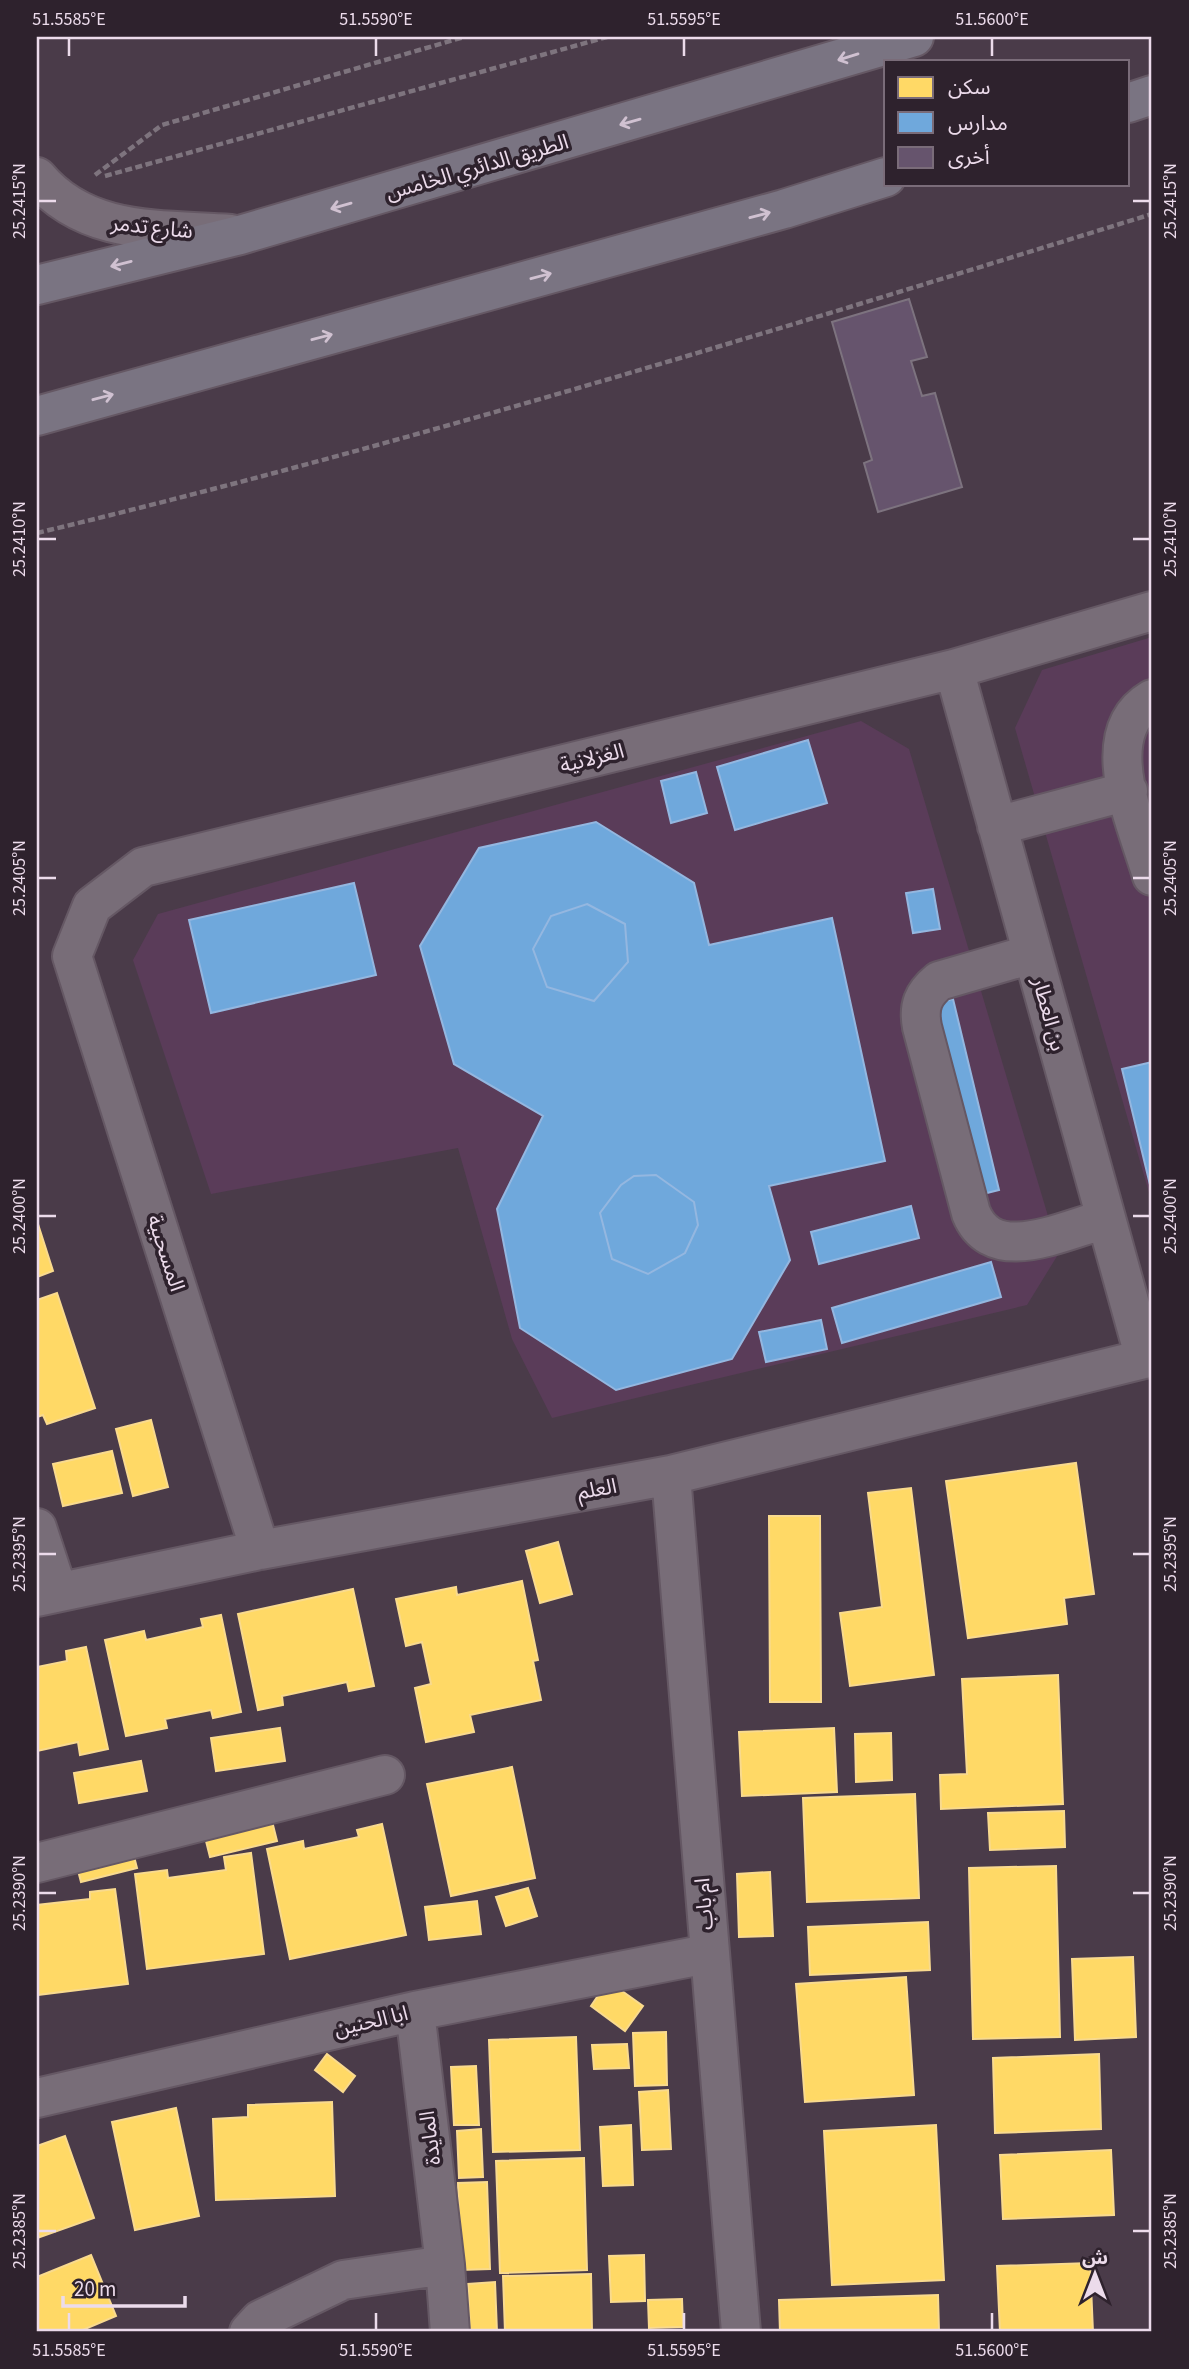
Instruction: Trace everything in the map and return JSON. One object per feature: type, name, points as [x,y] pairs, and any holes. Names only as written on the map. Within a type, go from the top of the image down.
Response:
[{"type":"main road","name":"الطريق الدائري الخامس","points":[[37,285],[240,235],[914,37]]},
{"type":"main road","points":[[1130,102],[1152,95]]},
{"type":"main road","points":[[37,415],[784,209],[884,178]]},
{"type":"street","name":"شارع تدمر","points":[[37,177],[69,208],[104,222],[240,235]]},
{"type":"street","name":"الغزلانية","points":[[72,956],[92,906],[143,867],[954,669],[1152,611]]},
{"type":"street","name":"بن العطار","points":[[954,669],[1106,1219],[1149,1358]]},
{"type":"street","points":[[1152,699],[1133,716],[1124,734],[1120,752],[1152,876]]},
{"type":"street","points":[[997,826],[1128,791]]},
{"type":"street","points":[[1032,954],[939,981],[929,989],[922,1001],[922,1027],[971,1213],[985,1235],[1010,1244],[1106,1219]]},
{"type":"street","name":"المسحبية","points":[[72,956],[260,1550]]},
{"type":"street","name":"العلم","points":[[47,1594],[260,1550],[671,1475],[1149,1358]]},
{"type":"street","name":"ام باب","points":[[671,1475],[708,1954],[741,2332]]},
{"type":"street","points":[[37,1528],[47,1594]]},
{"type":"street","points":[[37,1863],[385,1775]]},
{"type":"street","name":"ابا الحنين","points":[[37,2098],[415,2011],[708,1954]]},
{"type":"street","name":"المايدة","points":[[415,2011],[445,2265],[450,2332]]},
{"type":"street","points":[[249,2332],[260,2320],[342,2280],[445,2265]]},
{"type":"path","points":[[464,37],[162,125],[86,181],[607,37]]},
{"type":"path","points":[[37,533],[211,491],[735,342],[1152,214]]},
{"type":"shaded area","points":[[1152,637],[1152,1203],[1015,728],[1042,670]]},
{"type":"shaded area","points":[[861,721],[909,749],[1059,1253],[1027,1305],[552,1418],[512,1339],[458,1148],[211,1194],[133,960],[158,914]]},
{"type":"building: سكن","points":[[37,1221],[53,1271],[37,1277]]},
{"type":"building: سكن","points":[[57,1293],[95,1408],[47,1424],[43,1415],[37,1417],[37,1300]]},
{"type":"building: سكن","points":[[151,1420],[168,1487],[133,1496],[116,1429]]},
{"type":"building: سكن","points":[[112,1451],[122,1493],[63,1506],[53,1464]]},
{"type":"building: سكن","points":[[1076,1463],[1094,1594],[1064,1598],[1067,1624],[968,1638],[946,1481]]},
{"type":"building: سكن","points":[[911,1488],[934,1675],[850,1686],[840,1613],[882,1607],[868,1493]]},
{"type":"building: سكن","points":[[769,1516],[820,1516],[821,1702],[770,1702]]},
{"type":"building: سكن","points":[[558,1542],[572,1594],[540,1603],[526,1551]]},
{"type":"building: سكن","points":[[522,1581],[538,1660],[533,1661],[541,1700],[470,1715],[474,1732],[426,1742],[415,1688],[431,1684],[422,1642],[406,1646],[396,1599],[456,1587],[457,1595]]},
{"type":"building: سكن","points":[[353,1589],[374,1686],[349,1691],[347,1682],[282,1696],[283,1705],[258,1710],[238,1614]]},
{"type":"building: سكن","points":[[221,1615],[241,1712],[213,1718],[211,1710],[165,1719],[167,1728],[126,1736],[105,1640],[144,1631],[146,1640],[203,1627],[201,1619]]},
{"type":"building: سكن","points":[[86,1647],[108,1749],[80,1755],[78,1742],[37,1751],[37,1667],[67,1661],[66,1651]]},
{"type":"building: سكن","points":[[1058,1675],[1063,1804],[941,1809],[940,1775],[967,1774],[962,1679]]},
{"type":"building: سكن","points":[[280,1728],[285,1761],[216,1771],[211,1738]]},
{"type":"building: سكن","points":[[834,1728],[837,1792],[742,1796],[739,1732]]},
{"type":"building: سكن","points":[[891,1733],[892,1780],[856,1782],[855,1734]]},
{"type":"building: سكن","points":[[141,1761],[147,1791],[79,1803],[74,1773]]},
{"type":"building: سكن","points":[[512,1767],[535,1878],[451,1896],[427,1784]]},
{"type":"building: سكن","points":[[915,1794],[919,1898],[807,1902],[803,1798]]},
{"type":"building: سكن","points":[[1064,1811],[1065,1847],[990,1850],[988,1813]]},
{"type":"building: سكن","points":[[270,1813],[277,1841],[210,1857],[203,1829]]},
{"type":"building: سكن","points":[[382,1824],[406,1935],[290,1959],[267,1849],[303,1841],[304,1849],[359,1837],[357,1830]]},
{"type":"building: سكن","points":[[131,1845],[137,1868],[81,1882],[75,1859]]},
{"type":"building: سكن","points":[[251,1853],[264,1954],[147,1969],[135,1874],[167,1870],[168,1878],[226,1870],[224,1857]]},
{"type":"building: سكن","points":[[1056,1866],[1060,2037],[973,2039],[969,1868]]},
{"type":"building: سكن","points":[[770,1872],[773,1936],[739,1937],[737,1874]]},
{"type":"building: سكن","points":[[528,1888],[537,1916],[506,1926],[496,1897]]},
{"type":"building: سكن","points":[[115,1889],[128,1984],[37,1995],[37,1905],[90,1899],[90,1892]]},
{"type":"building: سكن","points":[[477,1901],[481,1934],[429,1940],[425,1907]]},
{"type":"building: سكن","points":[[928,1922],[930,1970],[810,1975],[808,1927]]},
{"type":"building: سكن","points":[[1133,1957],[1136,2037],[1075,2040],[1072,1959]]},
{"type":"building: سكن","points":[[906,1977],[914,2095],[805,2102],[796,1984]]},
{"type":"building: سكن","points":[[608,1981],[643,2006],[625,2031],[591,2006]]},
{"type":"building: سكن","points":[[666,2032],[667,2085],[635,2086],[633,2033]]},
{"type":"building: سكن","points":[[576,2037],[580,2150],[493,2152],[489,2040]]},
{"type":"building: سكن","points":[[627,2044],[629,2068],[594,2069],[592,2045]]},
{"type":"building: سكن","points":[[327,2054],[355,2076],[343,2092],[315,2070]]},
{"type":"building: سكن","points":[[1099,2054],[1101,2129],[995,2133],[993,2058]]},
{"type":"building: سكن","points":[[476,2066],[479,2125],[454,2125],[451,2067]]},
{"type":"building: سكن","points":[[668,2090],[671,2149],[642,2150],[639,2092]]},
{"type":"building: سكن","points":[[332,2102],[335,2196],[216,2200],[213,2119],[248,2117],[248,2105]]},
{"type":"building: سكن","points":[[176,2108],[199,2216],[135,2230],[112,2122]]},
{"type":"building: سكن","points":[[631,2125],[633,2185],[603,2186],[600,2127]]},
{"type":"building: سكن","points":[[936,2125],[944,2280],[832,2285],[824,2131]]},
{"type":"building: سكن","points":[[481,2129],[483,2177],[459,2178],[457,2131]]},
{"type":"building: سكن","points":[[65,2136],[94,2218],[37,2238],[37,2146]]},
{"type":"building: سكن","points":[[1111,2150],[1114,2215],[1003,2219],[1000,2155]]},
{"type":"building: سكن","points":[[584,2158],[587,2270],[500,2273],[496,2161]]},
{"type":"building: سكن","points":[[487,2182],[490,2269],[461,2270],[458,2183]]},
{"type":"building: سكن","points":[[91,2255],[116,2316],[78,2332],[37,2332],[37,2277]]},
{"type":"building: سكن","points":[[644,2255],[645,2301],[611,2302],[609,2256]]},
{"type":"building: سكن","points":[[1090,2263],[1093,2332],[1000,2332],[997,2266]]},
{"type":"building: سكن","points":[[591,2274],[592,2332],[505,2332],[503,2276]]},
{"type":"building: سكن","points":[[495,2282],[497,2332],[470,2332],[468,2284]]},
{"type":"building: سكن","points":[[938,2295],[939,2332],[780,2332],[779,2300]]},
{"type":"building: سكن","points":[[682,2299],[683,2327],[649,2328],[648,2300]]},
{"type":"building: مدارس","points":[[808,740],[827,803],[735,830],[717,767]]},
{"type":"building: مدارس","points":[[696,772],[707,813],[671,823],[661,781]]},
{"type":"building: مدارس","points":[[596,822],[694,883],[709,945],[832,918],[885,1161],[769,1186],[790,1260],[732,1359],[616,1390],[520,1328],[497,1209],[543,1116],[454,1064],[420,946],[479,848]]},
{"type":"building: مدارس","points":[[354,883],[376,975],[211,1013],[189,920]]},
{"type":"building: مدارس","points":[[933,889],[940,929],[913,933],[906,893]]},
{"type":"building: مدارس","points":[[587,904],[625,924],[628,962],[594,1001],[547,987],[533,949],[551,916]]},
{"type":"building: مدارس","points":[[953,999],[999,1190],[971,1197],[925,1006]]},
{"type":"building: مدارس","points":[[1152,1062],[1152,1193],[1122,1069]]},
{"type":"building: مدارس","points":[[656,1175],[694,1202],[698,1225],[685,1253],[648,1274],[612,1259],[600,1213],[621,1185],[634,1176]]},
{"type":"building: مدارس","points":[[911,1206],[919,1238],[819,1264],[811,1232]]},
{"type":"building: مدارس","points":[[991,1262],[1001,1297],[842,1343],[832,1308]]},
{"type":"building: مدارس","points":[[821,1320],[827,1349],[766,1362],[759,1332]]},
{"type":"building: أخرى","points":[[909,299],[927,357],[911,361],[922,396],[935,393],[962,487],[878,512],[864,463],[872,460],[832,322]]}]
